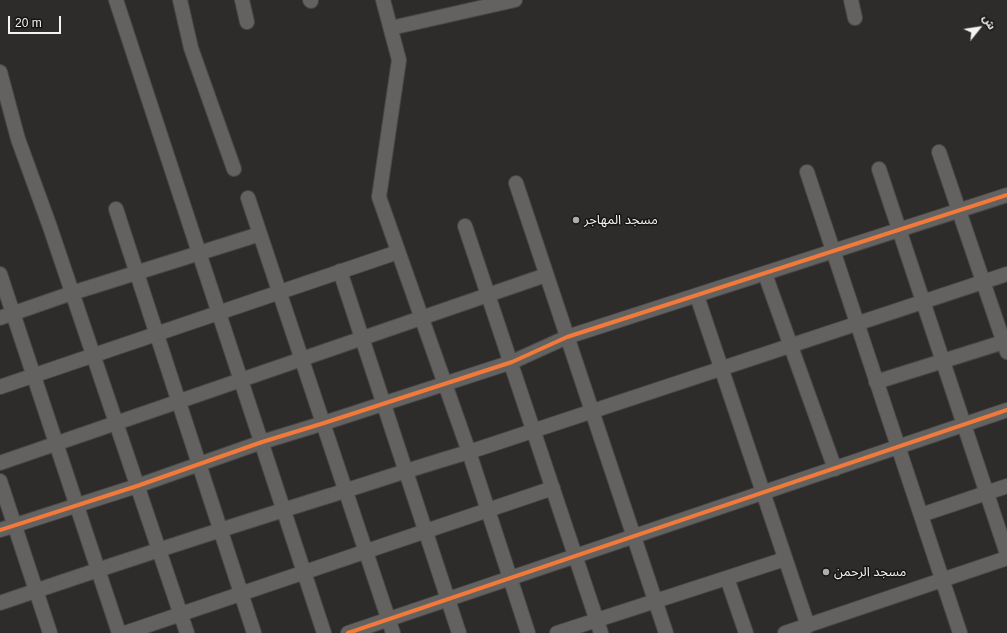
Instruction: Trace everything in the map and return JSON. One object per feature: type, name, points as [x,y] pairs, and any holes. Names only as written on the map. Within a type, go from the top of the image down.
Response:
[{"type":"street","points":[[116,0],[324,633]]},
{"type":"street","points":[[180,0],[191,48],[234,169]]},
{"type":"street","points":[[242,0],[247,22]]},
{"type":"street","points":[[383,0],[398,60],[379,197],[445,384],[528,633]]},
{"type":"street","points":[[391,28],[515,0]]},
{"type":"street","points":[[851,0],[855,18]]},
{"type":"street","points":[[0,72],[18,139],[72,292],[187,633]]},
{"type":"street","points":[[876,382],[1006,345],[939,152]]},
{"type":"street","points":[[880,169],[1007,554]]},
{"type":"street","points":[[807,172],[960,633]]},
{"type":"street","points":[[516,183],[666,633]]},
{"type":"street","points":[[0,530],[137,486],[262,442],[512,362],[567,337],[1007,195]]},
{"type":"street","points":[[248,198],[393,633]]},
{"type":"street","points":[[116,209],[254,633]]},
{"type":"street","points":[[465,226],[512,362],[599,626]]},
{"type":"street","points":[[7,316],[72,292],[260,234]]},
{"type":"street","points":[[0,387],[398,252]]},
{"type":"street","points":[[340,271],[382,404],[406,469],[459,633]]},
{"type":"street","points":[[0,274],[7,316],[33,375],[119,633]]},
{"type":"street","points":[[765,274],[835,468]]},
{"type":"street","points":[[0,603],[158,549],[346,490],[406,469],[468,452],[1007,274]]},
{"type":"street","points":[[0,463],[546,275]]},
{"type":"street","points":[[697,296],[808,626]]},
{"type":"street","points":[[348,633],[1007,410]]},
{"type":"street","points":[[0,481],[50,633]]},
{"type":"street","points":[[921,515],[1007,486]]},
{"type":"street","points":[[125,633],[427,532],[553,488]]},
{"type":"street","points":[[785,633],[1007,558]]},
{"type":"street","points":[[557,633],[599,626],[655,601],[785,559]]},
{"type":"street","points":[[727,578],[746,633]]},
{"type":"cycle path","points":[[0,530],[137,486],[262,442],[512,362],[567,337],[1007,195]]},
{"type":"cycle path","points":[[348,633],[1007,410]]},
{"type":"place","name":"مسجد المهاجر","points":[[576,220]]},
{"type":"place","name":"مسجد الرحمن","points":[[826,572]]}]
